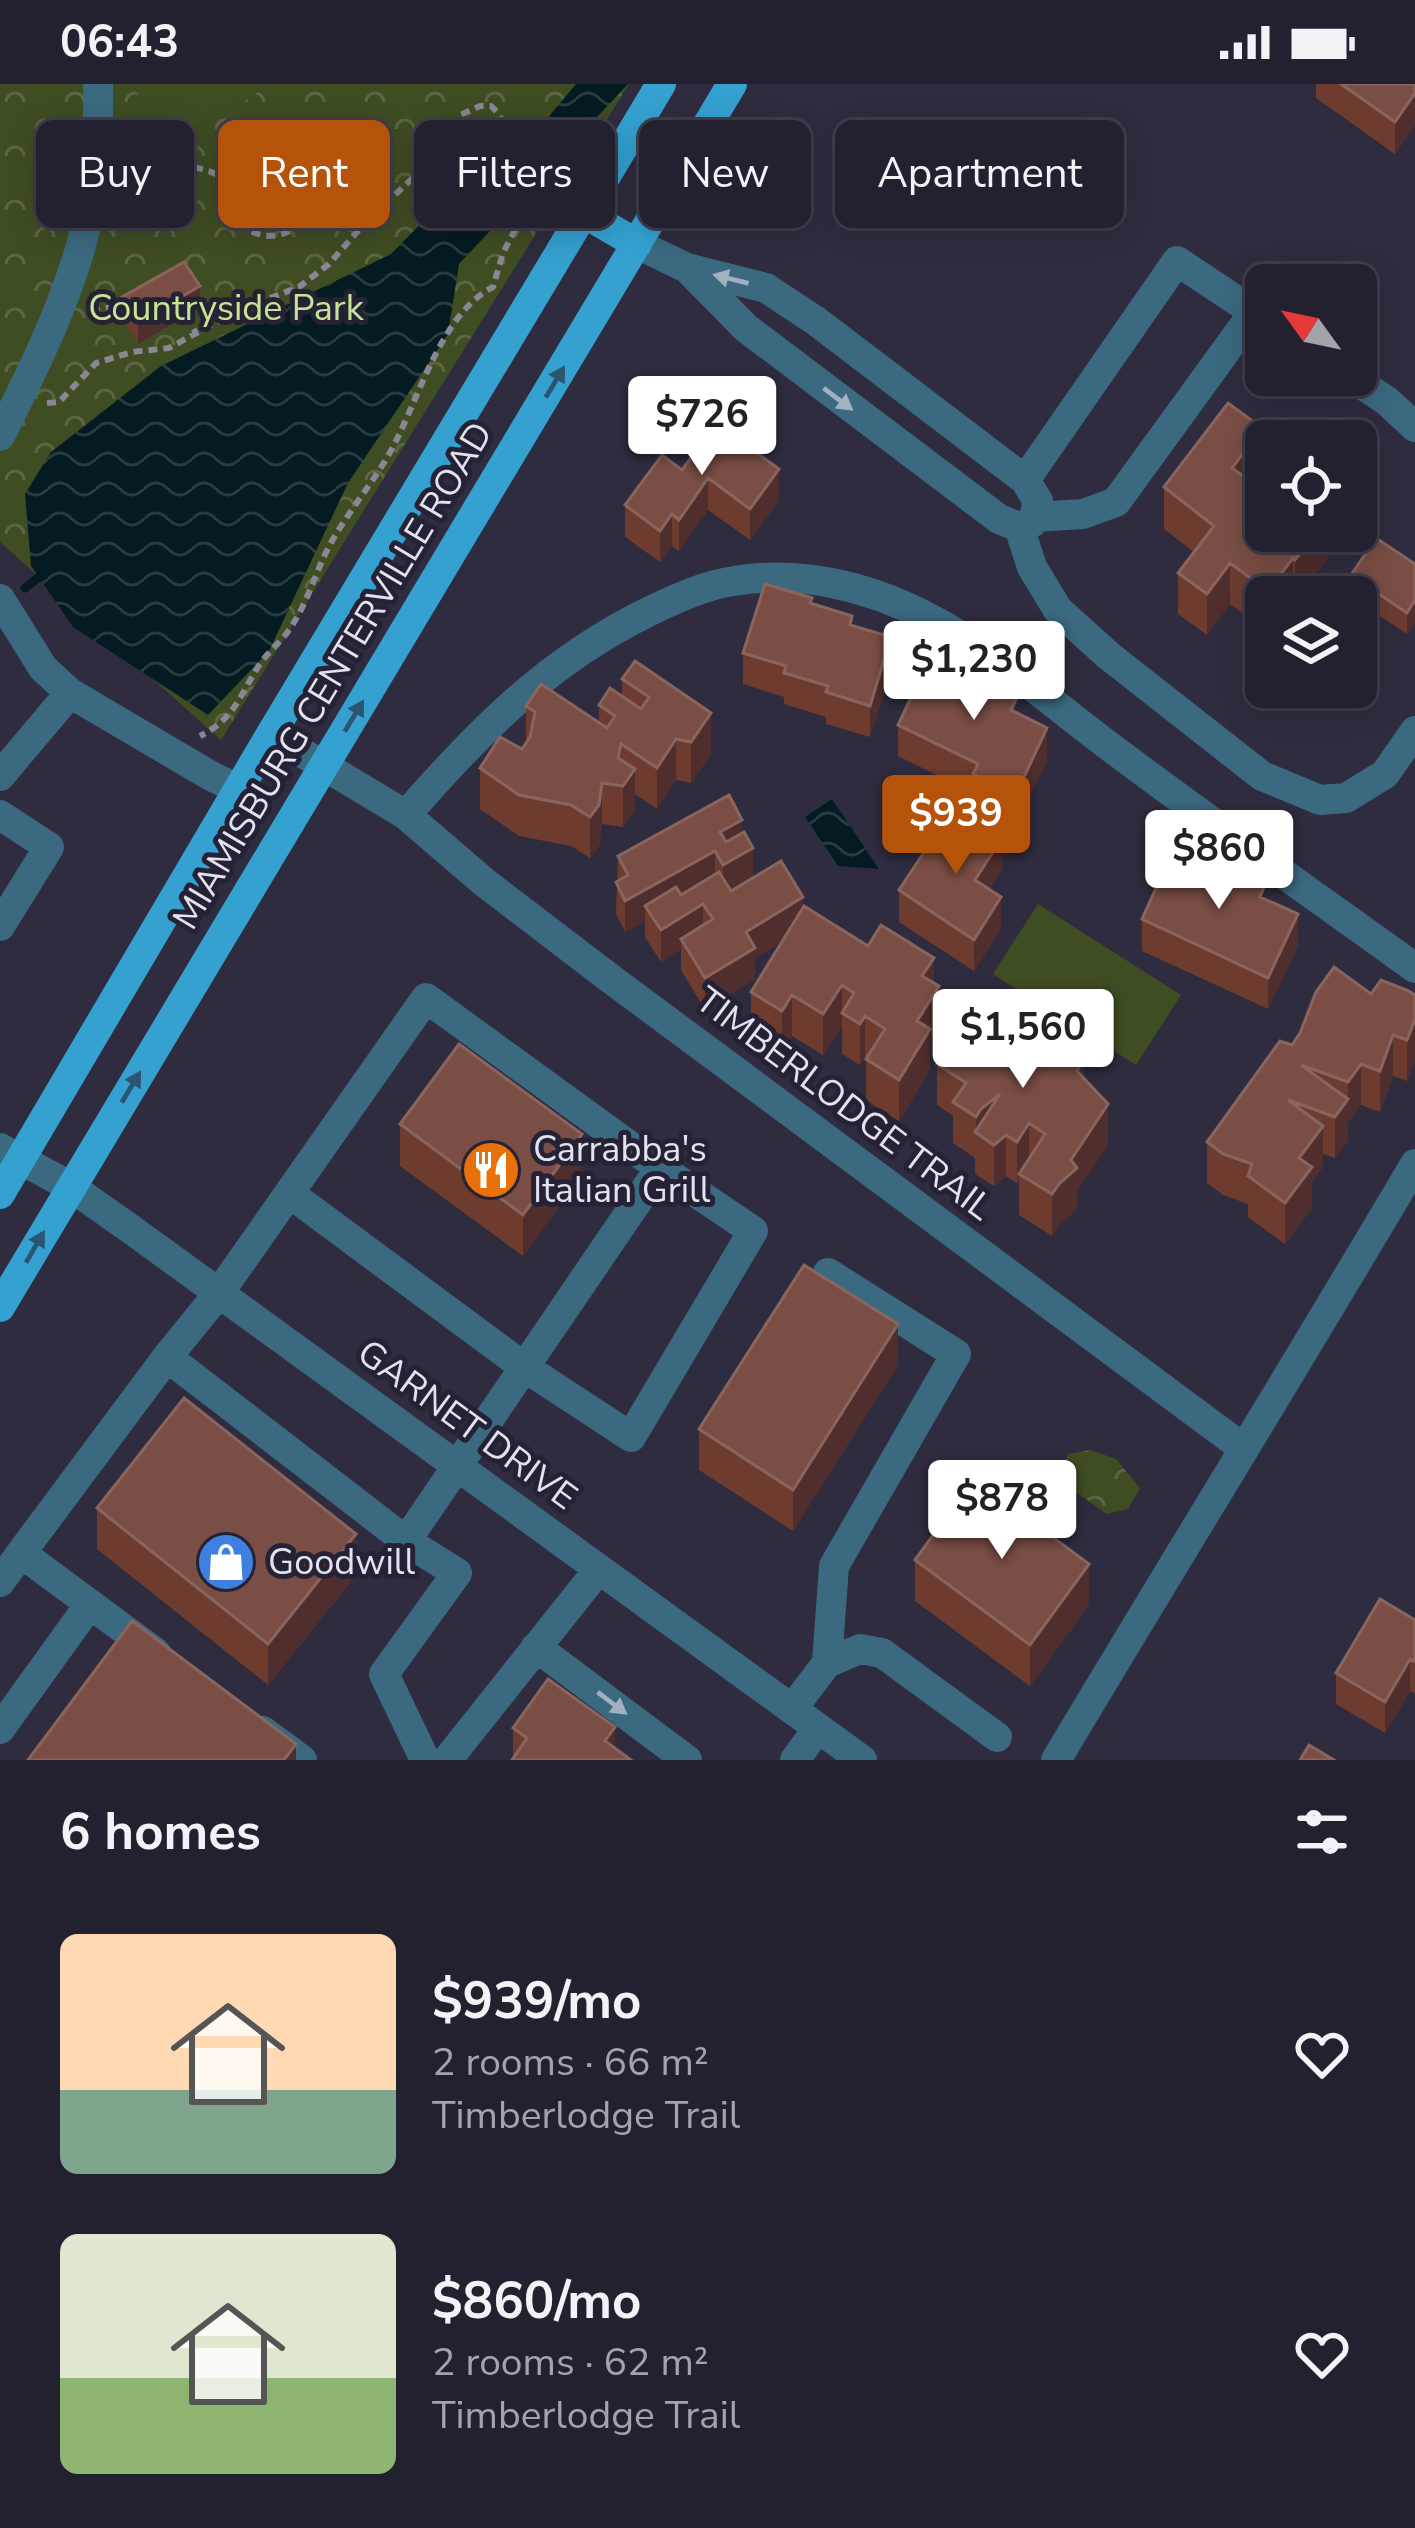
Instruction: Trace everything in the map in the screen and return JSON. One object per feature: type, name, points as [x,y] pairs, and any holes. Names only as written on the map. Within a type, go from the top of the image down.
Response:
[{"type":"main road","name":"MIAMISBURG CENTERVILLE ROAD","points":[[615,161],[661,84]]},
{"type":"main road","name":"MIAMISBURG CENTERVILLE ROAD","points":[[0,1306],[732,84]]},
{"type":"main road","name":"MIAMISBURG CENTERVILLE ROAD","points":[[0,1194],[10,1154],[238,789],[575,228]]},
{"type":"main road","points":[[610,228],[637,244]]},
{"type":"street","points":[[98,84],[98,120]]},
{"type":"street","points":[[0,436],[59,306],[84,228]]},
{"type":"street","points":[[637,244],[687,268],[766,288],[1025,480],[1038,501],[1026,522],[1032,567],[1058,610],[1262,776],[1320,800],[1346,798],[1385,774],[1415,731]]},
{"type":"street","points":[[1025,480],[1177,261],[1245,306]]},
{"type":"street","points":[[687,268],[746,328],[788,362],[999,519],[1026,522],[1083,514],[1116,502],[1245,335]]},
{"type":"street","points":[[1377,394],[1415,427]]},
{"type":"street","points":[[406,814],[506,707],[559,664],[617,627],[726,581],[834,582],[929,617],[974,644],[1196,812],[1415,968]]},
{"type":"street","points":[[0,599],[44,668],[70,693],[238,789]]},
{"type":"street","points":[[0,776],[70,693]]},
{"type":"street","name":"TIMBERLODGE TRAIL","points":[[271,734],[406,814],[574,952],[1243,1448]]},
{"type":"street","points":[[0,814],[49,847],[0,926]]},
{"type":"street","points":[[0,1582],[219,1293],[289,1193],[426,998],[754,1231],[631,1437],[524,1367],[289,1193]]},
{"type":"street","name":"GARNET DRIVE","points":[[10,1154],[70,1187],[862,1760]]},
{"type":"street","points":[[1056,1760],[1415,1164]]},
{"type":"street","points":[[406,1541],[660,1168]]},
{"type":"street","points":[[827,1663],[834,1566],[956,1354],[829,1274]]},
{"type":"street","points":[[167,1357],[406,1541],[457,1573],[384,1674],[425,1760]]},
{"type":"street","points":[[21,1553],[186,1675]]},
{"type":"street","points":[[447,1760],[599,1569]]},
{"type":"street","points":[[0,1729],[90,1604]]},
{"type":"street","points":[[536,1647],[687,1760]]},
{"type":"street","points":[[792,1709],[827,1663],[860,1648],[882,1653],[997,1737]]},
{"type":"street","points":[[244,1718],[302,1760]]},
{"type":"street","points":[[794,1760],[818,1728]]},
{"type":"path","points":[[22,392],[41,403],[59,402],[96,363],[169,348],[240,305],[299,287],[329,264],[433,159],[460,115],[480,106],[491,106],[498,113],[543,201],[519,222],[493,287],[473,297],[425,372],[388,455],[332,542],[294,624],[260,664],[221,726],[192,740]]},
{"type":"path","points":[[259,145],[281,146],[303,155],[316,190],[310,212],[290,232],[266,237],[244,230],[231,215],[220,176],[259,145]]},
{"type":"path","points":[[59,306],[74,313],[103,310],[133,298],[142,307]]},
{"type":"path","points":[[186,316],[196,333]]},
{"type":"path","points":[[153,335],[162,349]]},
{"type":"green space","name":"Countryside Park","points":[[0,84],[629,84],[607,120],[414,120],[414,228],[539,228],[221,740],[0,542]]},
{"type":"green space","points":[[131,84],[270,84],[194,135],[194,120],[155,120]]},
{"type":"green space","points":[[1038,904],[1181,995],[1136,1065],[993,974]]},
{"type":"green space","points":[[1090,1450],[1116,1459],[1140,1488],[1128,1509],[1107,1514],[1057,1479],[1068,1454]]},
{"type":"water","points":[[576,84],[628,84],[594,120],[546,120]]},
{"type":"water","points":[[417,228],[493,228],[459,264],[448,334],[348,483],[269,651],[208,715],[73,627],[31,566],[25,494],[51,452],[161,366],[391,254]]},
{"type":"water","points":[[832,799],[879,869],[838,866],[805,817]]},
{"type":"building","points":[[1341,84],[1415,84],[1415,93],[1395,122]]},
{"type":"building","points":[[184,262],[200,286],[138,322],[122,297]]},
{"type":"building","points":[[1228,403],[1251,420],[1245,420],[1245,451],[1232,468],[1245,473],[1245,552],[1301,552],[1279,576],[1248,576],[1230,563],[1207,594],[1178,573],[1214,526],[1164,487]]},
{"type":"building","points":[[716,423],[779,469],[750,509],[708,478],[679,520],[672,514],[660,531],[625,505],[662,455],[682,470]]},
{"type":"building","points":[[1377,539],[1415,564],[1415,600],[1407,613],[1377,593],[1377,576],[1351,575],[1367,552],[1377,552]]},
{"type":"building","points":[[765,584],[812,598],[810,603],[852,616],[850,625],[891,637],[870,706],[826,692],[828,686],[784,673],[786,666],[743,653]]},
{"type":"building","points":[[931,655],[978,678],[981,673],[1002,683],[999,689],[1017,698],[1011,710],[1047,728],[1016,794],[973,774],[978,764],[898,725]]},
{"type":"building","points":[[635,661],[711,713],[691,742],[676,739],[657,768],[621,744],[618,758],[635,769],[623,786],[602,783],[599,805],[590,817],[571,805],[519,795],[480,768],[500,737],[522,749],[535,712],[526,706],[541,684],[607,728],[615,716],[599,705],[610,688],[641,709],[649,697],[622,679]]},
{"type":"building","points":[[729,795],[742,820],[720,832],[726,842],[744,832],[753,848],[723,865],[715,851],[625,901],[616,882],[628,875],[618,856]]},
{"type":"building","points":[[964,814],[1002,838],[975,880],[1001,897],[974,940],[899,890],[936,834],[947,841]]},
{"type":"building","points":[[1176,844],[1264,887],[1260,897],[1298,914],[1268,978],[1142,919]]},
{"type":"building","points":[[781,861],[803,897],[746,932],[755,948],[705,978],[681,939],[713,919],[703,904],[661,930],[645,906],[676,887],[681,895],[719,872],[731,891]]},
{"type":"building","points":[[804,906],[868,946],[881,925],[934,958],[922,976],[939,986],[917,1021],[930,1029],[899,1080],[866,1059],[885,1029],[865,1016],[860,1024],[842,1013],[854,993],[842,985],[823,1014],[792,995],[782,1011],[751,992]]},
{"type":"building","points":[[1334,967],[1371,994],[1381,980],[1409,991],[1415,995],[1415,1020],[1407,1040],[1393,1035],[1380,1071],[1361,1064],[1348,1082],[1301,1065],[1348,1099],[1335,1117],[1288,1100],[1323,1126],[1299,1158],[1312,1167],[1285,1203],[1248,1176],[1252,1164],[1223,1154],[1207,1142],[1280,1041],[1292,1045],[1316,992]]},
{"type":"building","points":[[988,995],[1019,1016],[1009,1032],[1051,1060],[1062,1044],[1084,1059],[1077,1071],[1108,1104],[1071,1160],[1077,1168],[1052,1194],[1019,1174],[1045,1134],[1029,1123],[1017,1142],[1006,1135],[994,1145],[975,1132],[1000,1094],[976,1117],[953,1102],[966,1083],[937,1064],[975,1006]]},
{"type":"building","points":[[459,1044],[582,1134],[523,1215],[400,1124]]},
{"type":"building","points":[[804,1265],[898,1324],[793,1490],[699,1429]]},
{"type":"building","name":"Goodwill","points":[[184,1398],[356,1534],[268,1644],[97,1508]]},
{"type":"building","points":[[974,1479],[1089,1564],[1030,1645],[915,1560]]},
{"type":"building","points":[[1380,1599],[1415,1620],[1415,1662],[1410,1659],[1385,1702],[1336,1673]]},
{"type":"building","points":[[132,1621],[296,1744],[284,1760],[28,1760]]},
{"type":"building","points":[[548,1679],[615,1727],[605,1741],[631,1760],[512,1760],[527,1738],[513,1728]]},
{"type":"building","points":[[1309,1745],[1334,1760],[1300,1760]]},
{"type":"waterway","points":[[25,588],[44,573]]},
{"type":"place","name":"Carrabba's Italian Grill","points":[[491,1170]]},
{"type":"place","name":"Goodwill","points":[[226,1562]]}]
